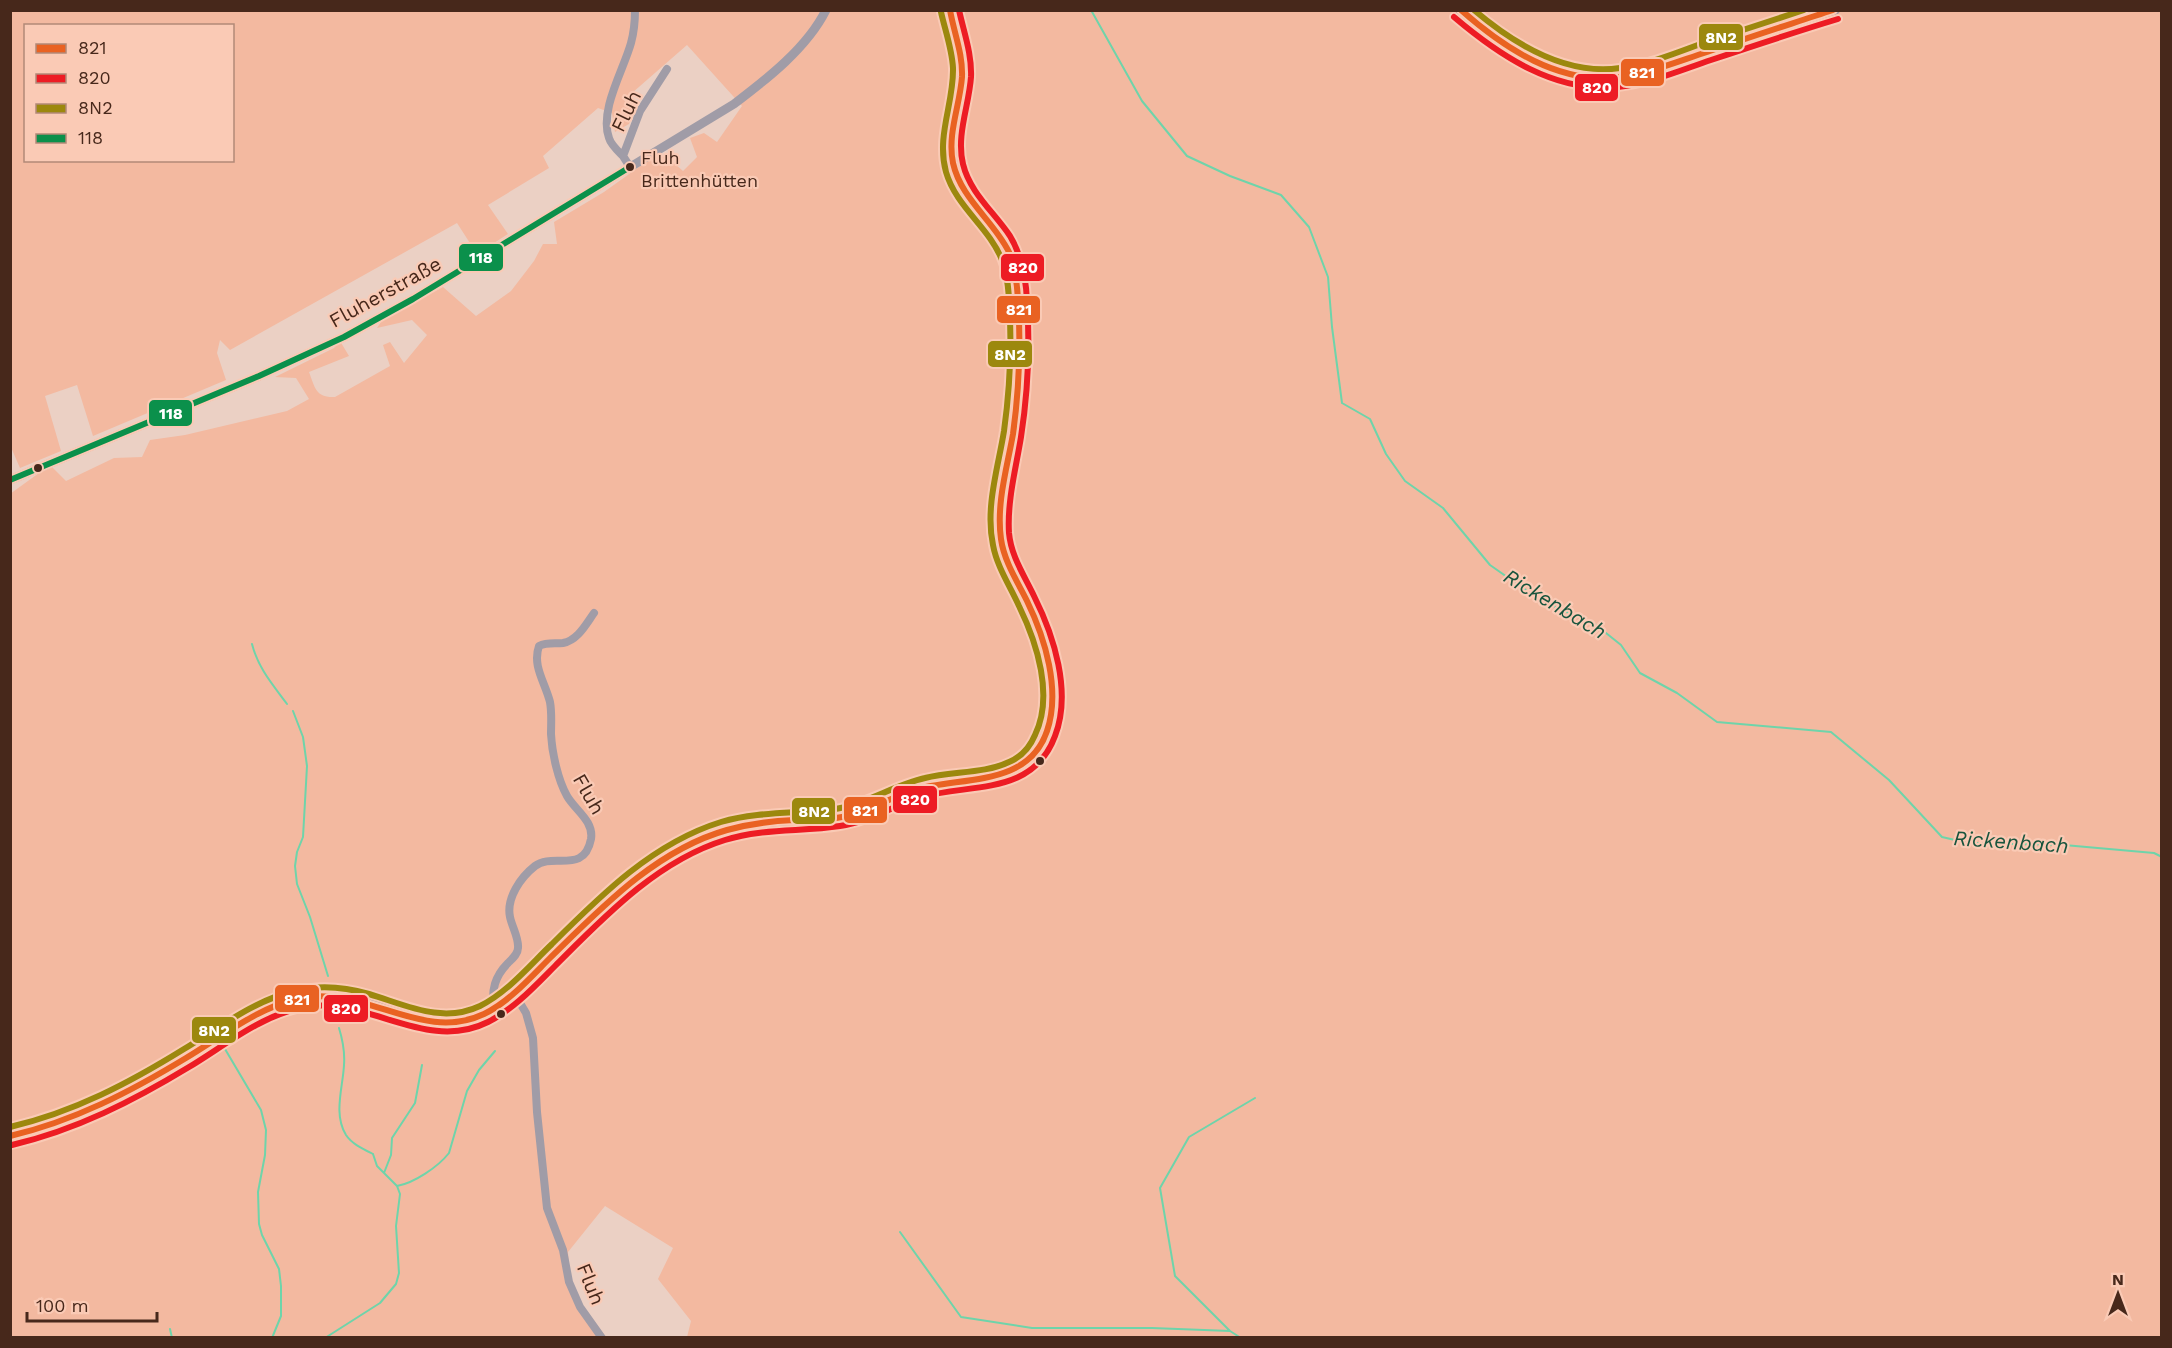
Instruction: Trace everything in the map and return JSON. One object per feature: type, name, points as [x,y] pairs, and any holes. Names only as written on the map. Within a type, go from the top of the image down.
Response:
[{"type":"main road","points":[[1460,10],[1481,29],[1510,49],[1548,67],[1586,78],[1606,78],[1651,70],[1835,10]]},
{"type":"main road","points":[[10,1136],[60,1124],[108,1104],[259,1014],[296,999],[325,995],[345,997],[367,1002],[407,1018],[438,1024],[468,1020],[494,1009],[514,993],[628,885],[651,867],[690,844],[732,828],[842,817],[914,790],[1009,772],[1023,765],[1035,755],[1045,739],[1050,724],[1052,704],[1050,672],[1036,623],[1010,569],[1001,540],[1002,507],[1015,422],[1017,287],[1012,263],[1003,242],[966,196],[954,165],[951,149],[952,127],[961,86],[960,50]]},
{"type":"street","points":[[623,156],[609,138],[608,110],[632,41],[635,10]]},
{"type":"street","name":"Fluherstraße","points":[[10,480],[259,376],[344,337],[413,299],[734,104],[769,77],[792,54],[826,10]]},
{"type":"street","name":"Fluh","points":[[630,167],[623,156],[640,111],[667,69]]},
{"type":"street","name":"Fluh","points":[[494,1009],[495,980],[515,956],[518,948],[509,915],[514,893],[522,879],[537,864],[578,859],[589,845],[591,836],[587,822],[567,797],[561,781],[551,741],[550,703],[536,656],[539,646],[545,643],[565,642],[572,639],[594,613]]},
{"type":"street","name":"Fluh","points":[[514,993],[526,1013],[533,1038],[537,1112],[547,1208],[557,1231],[569,1282],[580,1307],[602,1338]]},
{"type":"shaded area","points":[[11,11],[2161,11],[2161,1337],[687,1337],[691,1321],[658,1279],[673,1248],[605,1206],[568,1252],[570,1279],[582,1304],[606,1337],[11,1337],[10,494],[50,465],[66,481],[114,458],[142,457],[150,440],[185,435],[287,411],[309,399],[296,378],[275,377],[334,348],[340,341],[349,356],[309,372],[317,391],[324,396],[335,397],[390,366],[383,345],[390,342],[404,363],[427,335],[412,320],[377,328],[383,319],[443,287],[476,316],[511,291],[534,261],[543,244],[557,244],[554,222],[604,192],[650,159],[666,156],[683,171],[697,157],[690,138],[704,133],[717,142],[742,106],[687,45],[624,100],[635,109],[629,124],[615,132],[612,113],[598,108],[543,156],[549,168],[488,205],[508,234],[477,254],[457,223],[230,350],[220,340],[217,353],[226,380],[93,436],[77,385],[45,396],[61,451],[20,468],[10,445]]},
{"type":"waterway","name":"Rickenbach","points":[[1091,10],[1142,101],[1187,156],[1230,176],[1281,195],[1309,227],[1328,277],[1342,403],[1370,419],[1386,454],[1405,481],[1443,508],[1490,565],[1540,600],[1596,625],[1621,645],[1640,673],[1677,693],[1717,722],[1831,732],[1889,780],[1942,837],[1968,843],[2064,845],[2154,853],[2162,857]]},
{"type":"waterway","points":[[252,644],[262,669],[287,704]]},
{"type":"waterway","points":[[293,711],[303,737],[307,766],[303,837],[295,866],[297,884],[328,976]]},
{"type":"waterway","points":[[325,1338],[380,1303],[396,1284],[399,1273],[396,1226],[400,1194],[397,1186],[377,1166],[373,1154],[351,1141],[342,1127],[339,1109],[344,1056],[339,1028]]},
{"type":"waterway","points":[[225,1049],[261,1110],[266,1130],[265,1155],[258,1192],[259,1224],[279,1269],[281,1286],[281,1316],[272,1338]]},
{"type":"waterway","points":[[397,1186],[411,1182],[425,1174],[449,1153],[467,1091],[479,1070],[495,1051]]},
{"type":"waterway","points":[[384,1173],[391,1155],[392,1138],[415,1103],[422,1065]]},
{"type":"waterway","points":[[1241,1338],[1230,1331],[1175,1276],[1160,1188],[1189,1137],[1255,1098]]},
{"type":"waterway","points":[[900,1232],[961,1317],[1032,1328],[1152,1328],[1230,1331]]},
{"type":"waterway","points":[[170,1329],[172,1338]]},
{"type":"tunnel","points":[[950,10],[960,50]]},
{"type":"transit line","name":"821","points":[[10,1136],[79,1114],[123,1094],[239,1024],[267,1009],[296,999],[321,996],[345,999],[438,1022],[461,1021],[484,1014],[519,989],[589,920],[631,883],[653,866],[701,839],[752,824],[786,820],[830,819],[851,815],[914,790],[991,777],[1009,771],[1025,762],[1038,749],[1047,731],[1051,715],[1052,682],[1049,664],[1034,616],[1005,555],[1000,526],[1001,499],[1013,434],[1018,384],[1017,287],[1009,252],[963,188],[953,163],[952,141],[962,68],[950,10]]},
{"type":"transit line","name":"820","points":[[12,1145],[36,1139],[104,1113],[168,1079],[256,1025],[300,1008],[324,1006],[348,1008],[418,1028],[441,1031],[464,1030],[488,1022],[507,1011],[524,997],[633,892],[654,876],[700,849],[739,836],[851,824],[922,797],[999,784],[1032,769],[1045,755],[1055,736],[1060,719],[1061,683],[1054,646],[1041,612],[1015,558],[1009,533],[1011,497],[1027,386],[1026,284],[1023,267],[1010,236],[971,184],[963,164],[961,142],[971,68],[959,10]]},
{"type":"transit line","name":"821","points":[[1461,10],[1495,38],[1534,61],[1575,75],[1597,78],[1620,77],[1653,70],[1833,10]]},
{"type":"transit line","name":"8N2","points":[[1474,10],[1506,35],[1542,55],[1580,67],[1600,69],[1620,68],[1652,61],[1804,10]]},
{"type":"transit line","name":"8N2","points":[[10,1127],[79,1105],[122,1085],[250,1008],[294,991],[322,987],[351,990],[438,1013],[466,1011],[480,1006],[509,986],[609,889],[651,857],[696,831],[735,818],[846,807],[925,778],[999,766],[1017,757],[1028,747],[1041,720],[1043,704],[1041,670],[1026,621],[997,561],[990,517],[1004,431],[1009,382],[1008,283],[1004,265],[996,248],[957,196],[946,172],[943,145],[953,68],[941,12]]},
{"type":"transit line","name":"820","points":[[1454,17],[1490,45],[1530,69],[1572,84],[1595,87],[1618,87],[1654,79],[1838,19]]},
{"type":"transit line","name":"118","points":[[10,480],[259,376],[344,337],[413,299],[630,167]]},
{"type":"place","name":"Fluh Brittenhütten","points":[[630,167]]}]
